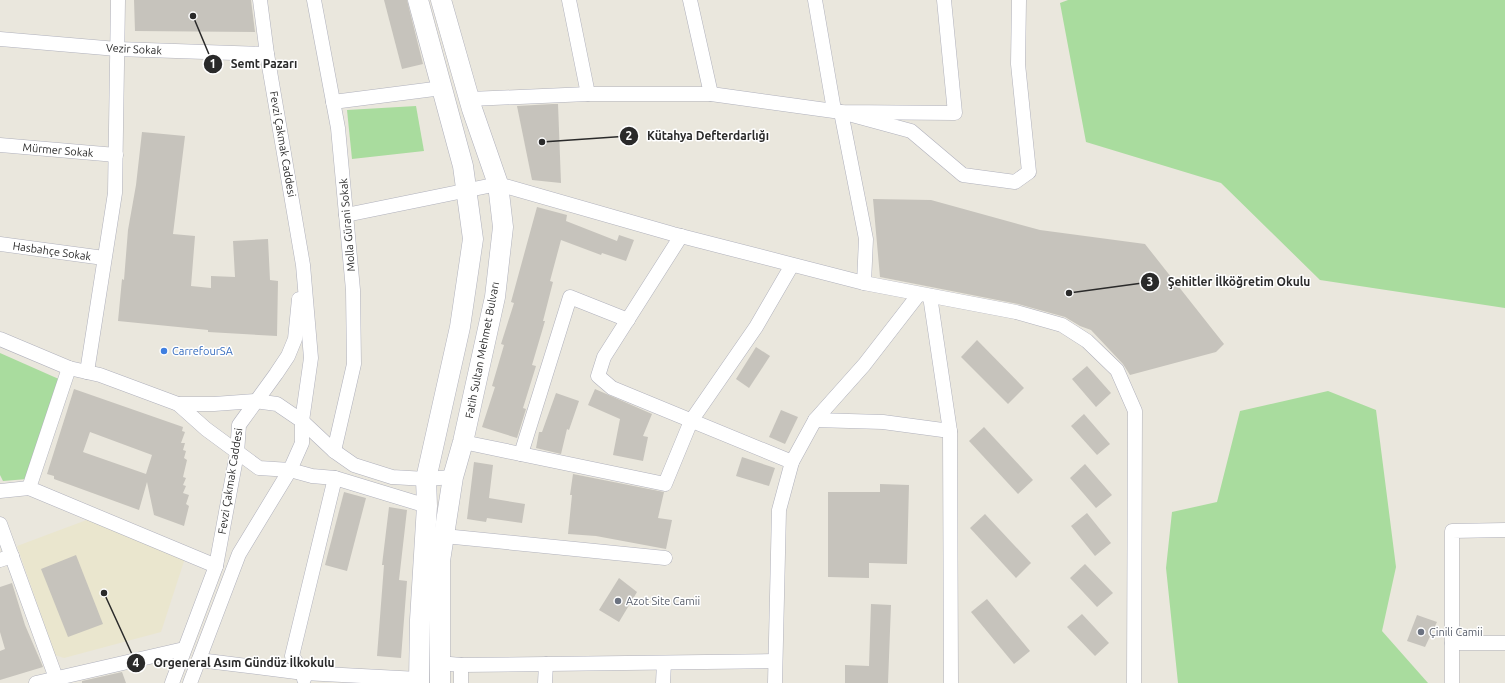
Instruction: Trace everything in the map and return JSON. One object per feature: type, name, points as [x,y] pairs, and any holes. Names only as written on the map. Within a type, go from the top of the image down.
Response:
[{"type":"main road","name":"Fatih Sultan Mehmet Bulvarı","points":[[418,0],[463,166],[472,239],[460,327],[426,479],[427,506],[420,620],[424,672]]},
{"type":"main road","name":"Fatih Sultan Mehmet Bulvarı","points":[[424,672],[453,477],[463,442],[494,297],[503,227],[498,184],[470,99],[442,0]]},
{"type":"main road","name":"Fatih Sultan Mehmet Bulvarı","points":[[424,672],[440,683]]},
{"type":"street","points":[[87,372],[115,193],[118,0]]},
{"type":"street","name":"Fevzi Çakmak Caddesi","points":[[190,683],[239,554],[290,470],[302,443],[302,421],[308,388],[310,358],[303,265],[267,54],[260,0]]},
{"type":"street","name":"Molla Gürani Sokak","points":[[314,0],[338,128],[353,290],[354,364],[334,451]]},
{"type":"street","points":[[569,0],[588,94]]},
{"type":"street","points":[[690,0],[711,94]]},
{"type":"street","points":[[815,0],[866,239],[864,283]]},
{"type":"street","points":[[470,99],[588,94],[711,94],[838,111],[955,113],[944,0]]},
{"type":"street","points":[[838,111],[911,131],[963,175],[1015,182],[1029,172],[1018,64],[1019,0]]},
{"type":"street","name":"Vezir Sokak","points":[[0,39],[117,49],[267,54]]},
{"type":"street","points":[[333,102],[442,88]]},
{"type":"street","name":"Mürmer Sokak","points":[[0,145],[116,155]]},
{"type":"street","points":[[346,214],[498,184],[681,236],[792,265],[864,283],[1016,312],[1062,325],[1087,341],[1117,370],[1135,411],[1134,683]]},
{"type":"street","points":[[681,236],[604,357],[598,376],[612,388],[792,462]]},
{"type":"street","name":"Hasbahçe Sokak","points":[[0,244],[104,258]]},
{"type":"street","name":"Fevzi Çakmak Caddesi","points":[[172,683],[216,566],[237,453],[239,425],[276,374],[295,338],[303,265]]},
{"type":"street","points":[[463,442],[665,484],[691,421],[756,327],[792,265]]},
{"type":"street","points":[[775,683],[779,510],[792,462],[815,420],[925,295]]},
{"type":"street","points":[[925,295],[950,431],[951,683]]},
{"type":"street","points":[[521,454],[570,297],[628,320]]},
{"type":"street","points":[[0,339],[69,368],[87,372],[178,404],[214,404],[255,401],[277,404],[302,421],[334,451],[354,465],[392,477],[426,479],[453,477]]},
{"type":"street","points":[[29,488],[69,368]]},
{"type":"street","points":[[178,404],[206,429],[259,468],[290,470],[312,476],[335,478],[427,506]]},
{"type":"street","points":[[815,420],[884,422],[950,431]]},
{"type":"street","points":[[304,678],[292,656],[335,478]]},
{"type":"street","points":[[0,491],[29,488],[216,566]]},
{"type":"street","points":[[0,524],[6,558],[56,678]]},
{"type":"street","points":[[1452,683],[1452,531],[1505,530]]},
{"type":"street","points":[[444,536],[665,558]]},
{"type":"street","points":[[1452,643],[1505,643]]},
{"type":"street","points":[[36,683],[184,649]]},
{"type":"street","points":[[199,660],[304,678],[424,672],[461,665],[776,661]]},
{"type":"street","points":[[663,683],[664,662]]},
{"type":"street","points":[[545,683],[546,664]]},
{"type":"street","points":[[461,665],[461,683]]},
{"type":"shaded area","points":[[92,518],[186,555],[161,632],[64,658],[55,655],[17,546]]},
{"type":"green space","points":[[1068,0],[1505,0],[1505,308],[1320,280],[1221,183],[1086,142],[1060,3]]},
{"type":"green space","points":[[416,106],[424,151],[352,159],[347,110]]},
{"type":"green space","points":[[0,353],[61,380],[27,479],[3,481],[0,475]]},
{"type":"green space","points":[[1328,391],[1376,410],[1396,567],[1382,631],[1428,683],[1178,683],[1166,568],[1172,512],[1217,502],[1240,411]]},
{"type":"building","points":[[134,0],[251,0],[255,32],[135,31]]},
{"type":"building","points":[[384,0],[407,0],[423,64],[402,69]]},
{"type":"building","points":[[558,104],[561,183],[532,180],[517,106]]},
{"type":"building","points":[[142,132],[185,136],[173,234],[195,236],[191,286],[211,288],[211,276],[235,277],[233,241],[268,239],[270,280],[278,281],[277,336],[208,332],[208,330],[118,321],[122,279],[124,280],[128,230],[136,185]]},
{"type":"building","points":[[873,199],[931,200],[1040,230],[1145,244],[1224,344],[1216,352],[1130,375],[1123,364],[1091,330],[1080,326],[1065,317],[1018,304],[880,277]]},
{"type":"building","points":[[537,207],[567,215],[566,221],[617,241],[619,235],[634,240],[626,261],[602,253],[601,255],[561,240],[550,281],[553,282],[543,321],[545,321],[532,365],[536,366],[523,408],[526,409],[517,438],[482,427],[495,387],[492,386],[504,345],[501,344],[514,303],[511,302]]},
{"type":"building","points":[[977,340],[1024,388],[1008,404],[961,357]]},
{"type":"building","points":[[756,347],[770,356],[749,388],[736,379]]},
{"type":"building","points":[[1087,366],[1111,393],[1096,407],[1072,379]]},
{"type":"building","points":[[74,389],[183,427],[182,431],[185,432],[181,443],[185,443],[183,450],[186,451],[184,458],[187,460],[183,477],[186,478],[183,485],[186,486],[183,493],[189,495],[186,504],[189,506],[184,526],[154,515],[147,482],[139,510],[54,479],[54,476],[47,474]],"holes":[[[90,432],[152,455],[146,474],[83,452]]]},
{"type":"building","points":[[595,389],[652,414],[643,436],[648,437],[643,461],[613,455],[620,419],[588,405]]},
{"type":"building","points":[[556,393],[579,401],[569,430],[567,429],[561,454],[536,448],[539,432],[542,432]]},
{"type":"building","points":[[781,410],[798,417],[785,444],[769,437]]},
{"type":"building","points":[[1084,414],[1110,444],[1097,455],[1071,426]]},
{"type":"building","points":[[984,427],[1033,480],[1018,494],[969,441]]},
{"type":"building","points":[[742,457],[775,468],[769,486],[736,476]]},
{"type":"building","points":[[474,462],[493,465],[489,498],[525,504],[522,523],[487,518],[486,522],[467,519]]},
{"type":"building","points":[[1085,464],[1112,495],[1096,508],[1070,478]]},
{"type":"building","points":[[573,474],[664,492],[658,518],[672,520],[666,549],[596,536],[568,534],[572,495],[570,495]]},
{"type":"building","points":[[880,484],[909,485],[907,564],[869,563],[869,578],[828,577],[828,492],[880,492]]},
{"type":"building","points":[[344,492],[366,498],[347,571],[325,565]]},
{"type":"building","points":[[389,507],[407,510],[399,580],[407,581],[401,658],[377,656],[384,565],[382,565]]},
{"type":"building","points":[[1087,513],[1111,543],[1095,556],[1071,526]]},
{"type":"building","points":[[985,514],[1031,563],[1016,578],[970,528]]},
{"type":"building","points":[[76,555],[103,624],[68,637],[41,569]]},
{"type":"building","points":[[1085,564],[1113,593],[1097,607],[1070,578]]},
{"type":"building","name":"Azot Site Camii","points":[[619,578],[637,592],[619,622],[599,610]]},
{"type":"building","points":[[12,583],[25,625],[43,667],[0,680],[0,651],[5,649],[0,632],[0,587]]},
{"type":"building","points":[[987,599],[1030,651],[1014,664],[971,612]]},
{"type":"building","points":[[871,604],[891,605],[888,683],[845,683],[845,665],[869,666]]},
{"type":"building","points":[[1082,614],[1109,643],[1095,656],[1067,627]]},
{"type":"building","name":"Çinili Camii","points":[[1417,615],[1437,622],[1425,647],[1407,641]]},
{"type":"building","points":[[122,672],[126,683],[82,683],[82,681]]},
{"type":"place","name":"Semt Pazarı","points":[[193,16]]},
{"type":"place","name":"Kütahya Defterdarlığı","points":[[542,142]]},
{"type":"place","name":"Şehitler İlköğretim Okulu","points":[[1069,293]]},
{"type":"place","name":"CarrefourSA","points":[[164,351]]},
{"type":"place","name":"Orgeneral Asım Gündüz İlkokulu","points":[[104,593]]},
{"type":"place","name":"Azot Site Camii","points":[[618,601]]},
{"type":"place","name":"Çinili Camii","points":[[1421,632]]}]
